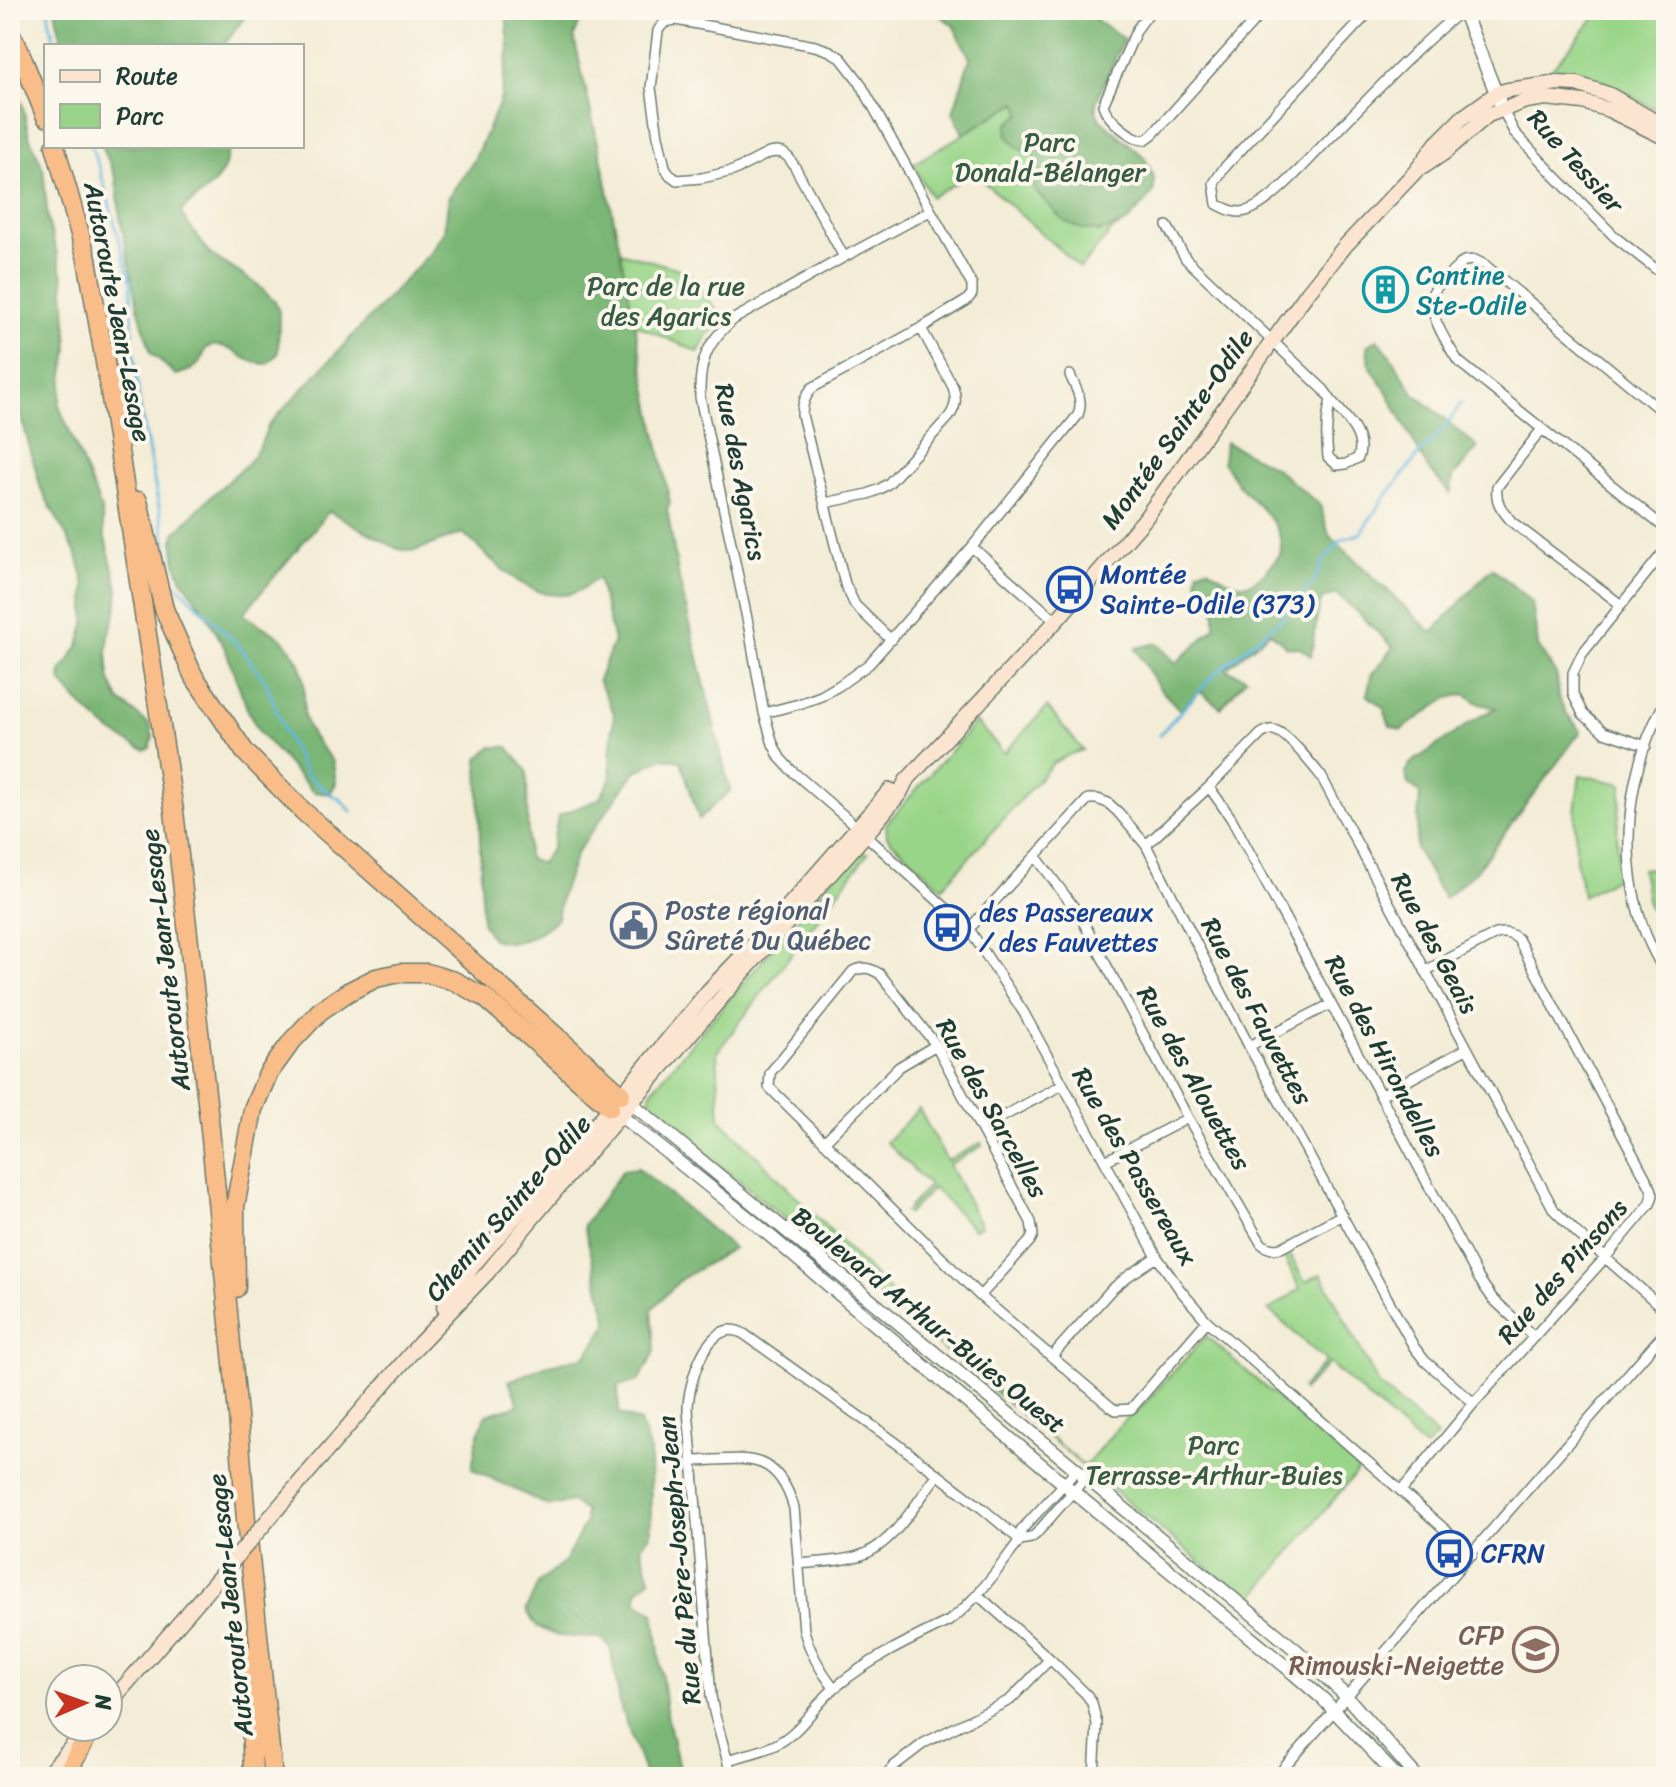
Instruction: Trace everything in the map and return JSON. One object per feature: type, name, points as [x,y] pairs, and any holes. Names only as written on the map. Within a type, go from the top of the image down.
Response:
[{"type":"highway","points":[[10,33],[44,112]]},
{"type":"highway","name":"Autoroute Jean-Lesage","points":[[56,148],[87,259],[174,811],[209,1119],[273,1777]]},
{"type":"highway","points":[[109,385],[164,609],[193,675],[245,752],[303,811],[621,1105]]},
{"type":"highway","points":[[238,1415],[235,1207],[253,1109],[268,1074],[292,1041],[320,1011],[376,978],[400,973],[427,973],[454,981],[484,997],[621,1105]]},
{"type":"highway","points":[[246,1520],[253,1777]]},
{"type":"highway","points":[[65,1777],[83,1743]]},
{"type":"main road","points":[[1497,93],[1558,83],[1577,84],[1610,95],[1666,130]]},
{"type":"main road","name":"Montée Sainte-Odile","points":[[621,1105],[709,990],[862,831],[892,788],[906,781],[1056,621],[1144,520],[1271,341],[1345,246],[1416,171],[1436,144],[1462,118],[1497,93]]},
{"type":"main road","points":[[1502,108],[1546,98],[1568,99],[1609,110],[1666,138]]},
{"type":"main road","name":"Montée Sainte-Odile","points":[[1416,171],[1444,153],[1488,115],[1502,108]]},
{"type":"main road","name":"Chemin Sainte-Odile","points":[[124,1687],[419,1344],[475,1263],[621,1105]]},
{"type":"main road","points":[[45,1777],[76,1743]]},
{"type":"street","points":[[1151,10],[1137,29],[1103,105],[1105,112],[1134,139],[1145,140],[1264,10]]},
{"type":"street","points":[[1371,10],[1224,168],[1214,183],[1217,204],[1237,212],[1247,211],[1267,199],[1426,40],[1462,10]]},
{"type":"street","name":"Rue Tessier","points":[[1462,10],[1514,132],[1615,237],[1666,277]]},
{"type":"street","points":[[844,257],[795,167],[783,153],[769,153],[733,171],[702,178],[677,180],[670,175],[665,167],[651,88],[661,26],[676,20],[798,41],[830,51],[841,58],[859,81],[969,278],[973,289],[966,301],[812,388],[802,408],[849,596],[891,640]]},
{"type":"street","name":"Rue des Agarics","points":[[862,831],[791,770],[773,744],[764,713],[699,380],[701,366],[711,343],[734,319],[930,211]]},
{"type":"street","points":[[1167,226],[1186,259],[1324,390],[1347,418],[1359,439],[1361,451],[1358,458],[1346,464],[1337,465],[1328,457],[1326,443],[1331,400]]},
{"type":"street","points":[[1666,415],[1485,265],[1475,260],[1464,261],[1432,293],[1431,305],[1445,341],[1458,361],[1666,529]]},
{"type":"street","points":[[825,503],[868,494],[889,483],[955,408],[953,387],[921,328]]},
{"type":"street","points":[[764,713],[821,696],[869,664],[891,640],[972,547],[1078,415],[1081,399],[1070,375]]},
{"type":"street","points":[[1542,429],[1497,487],[1499,506],[1512,522],[1620,604]]},
{"type":"street","points":[[972,547],[1056,621]]},
{"type":"street","points":[[1646,746],[1604,732],[1583,714],[1573,694],[1573,673],[1582,654],[1666,549]]},
{"type":"street","points":[[1666,700],[1636,777],[1630,820],[1632,878],[1646,934],[1666,974]]},
{"type":"street","name":"Rue des Geais","points":[[1146,845],[1261,734],[1269,730],[1282,734],[1321,776],[1554,1210],[1666,1311]]},
{"type":"street","name":"Rue des Hirondelles","points":[[1209,787],[1231,818],[1479,1279],[1493,1299],[1534,1337]]},
{"type":"street","name":"Rue des Fauvettes","points":[[969,929],[1088,799],[1108,803],[1118,812],[1146,845],[1249,1046],[1414,1347],[1425,1361],[1474,1403]]},
{"type":"street","name":"Rue des Passereaux","points":[[862,831],[969,929],[1024,1013],[1157,1257],[1181,1291],[1207,1321],[1473,1554]]},
{"type":"street","name":"Rue des Alouettes","points":[[1037,858],[1079,914],[1188,1118],[1265,1248],[1281,1248],[1342,1215]]},
{"type":"street","name":"Rue des Pinsons","points":[[1401,1491],[1474,1403],[1605,1258],[1650,1204],[1653,1195],[1518,939],[1504,932],[1496,934],[1425,971]]},
{"type":"street","name":"Rue des Sarcelles","points":[[980,1296],[1033,1235],[1031,1222],[936,1045],[880,974],[862,967],[853,971],[770,1073],[769,1087],[980,1296],[1116,1410],[1131,1409],[1207,1321]]},
{"type":"street","points":[[1249,1046],[1331,1004]]},
{"type":"street","points":[[824,1142],[899,1067],[936,1045]]},
{"type":"street","points":[[1381,1095],[1466,1049]]},
{"type":"street","points":[[981,1128],[1062,1085]]},
{"type":"street","name":"Boulevard Arthur-Buies Ouest","points":[[621,1105],[1296,1650],[1346,1696],[1417,1777]]},
{"type":"street","name":"Boulevard Arthur-Buies Ouest","points":[[621,1105],[756,1224],[1068,1488],[1285,1666],[1334,1710],[1397,1777]]},
{"type":"street","points":[[1105,1161],[1188,1118]]},
{"type":"street","points":[[1052,1356],[1111,1290],[1157,1257]]},
{"type":"street","name":"Rue du Père-Joseph-Jean","points":[[732,1777],[711,1696],[688,1398],[695,1369],[721,1332],[731,1329],[744,1334],[895,1442],[1020,1540]]},
{"type":"street","points":[[1276,1777],[1666,1331]]},
{"type":"street","points":[[692,1461],[749,1459],[772,1468],[782,1478],[794,1508],[804,1631],[821,1671],[834,1688]]},
{"type":"street","points":[[728,1760],[774,1746],[788,1737],[834,1688],[875,1658],[949,1621],[978,1595],[1020,1540],[1021,1531],[1081,1474]]},
{"type":"street","points":[[799,1564],[856,1557],[874,1550],[885,1541],[937,1475]]},
{"type":"street","points":[[978,1595],[1087,1695],[1097,1724],[1094,1777]]},
{"type":"street","points":[[884,1777],[924,1743],[1010,1700],[1050,1659]]},
{"type":"green space","points":[[55,10],[250,10],[224,44],[63,44]]},
{"type":"green space","points":[[506,10],[584,10],[574,37],[605,175],[670,503],[667,509],[679,579],[730,791],[699,819],[681,761],[662,758],[635,772],[577,852],[561,896],[557,919],[527,939],[511,942],[492,939],[482,922],[478,759],[491,747],[508,747],[527,771],[528,859],[541,863],[552,848],[558,816],[599,799],[611,779],[614,713],[598,680],[614,641],[598,578],[570,594],[540,592],[511,576],[463,533],[414,551],[398,549],[329,511],[243,614],[283,639],[300,663],[307,725],[333,762],[336,783],[330,794],[313,792],[260,733],[248,711],[225,648],[182,580],[173,540],[176,532],[207,500],[248,463],[260,446],[268,426],[430,253],[444,231],[449,196],[473,162],[500,102],[509,48]]},
{"type":"green space","points":[[932,10],[1095,10],[1091,16],[1124,39],[1095,108],[1101,120],[1144,157],[1154,177],[1154,191],[1126,223],[1100,232],[1082,229],[1064,221],[1034,190],[1034,156],[1018,148],[1007,136],[1008,124],[1021,114],[1017,102],[963,134],[953,112],[970,58],[953,25]]},
{"type":"green space","points":[[1601,10],[1666,10],[1666,115],[1605,82],[1578,72],[1549,72]]},
{"type":"green space","name":"Parc Donald-Bélanger","points":[[1124,39],[1097,99],[1096,110],[1101,120],[1144,157],[1118,192],[1126,223],[1112,230],[1080,268],[974,173],[931,197],[913,164]]},
{"type":"green space","points":[[10,79],[23,106],[29,136],[43,168],[48,221],[63,276],[68,348],[59,406],[101,508],[104,534],[118,588],[107,651],[109,678],[119,700],[150,725],[153,737],[150,748],[145,750],[98,721],[60,680],[61,672],[79,645],[85,624],[85,585],[77,555],[41,489],[10,375]]},
{"type":"green space","points":[[103,148],[228,148],[220,176],[181,214],[210,254],[257,284],[275,302],[279,312],[278,354],[267,364],[248,360],[225,347],[213,346],[206,348],[196,367],[176,375],[151,353],[120,218],[116,178]]},
{"type":"green space","name":"Parc de la rue des Agarics","points":[[620,252],[687,271],[723,319],[707,336],[698,352],[634,324]]},
{"type":"green space","points":[[1377,339],[1414,393],[1478,447],[1453,477],[1450,493],[1427,467],[1369,364],[1367,346]]},
{"type":"green space","points":[[1225,442],[1274,467],[1320,505],[1329,535],[1432,633],[1492,568],[1532,602],[1538,646],[1557,676],[1558,696],[1566,713],[1581,731],[1476,871],[1444,899],[1416,849],[1420,793],[1408,784],[1405,772],[1411,763],[1496,708],[1480,704],[1465,694],[1448,698],[1401,730],[1390,726],[1383,707],[1367,695],[1371,676],[1393,647],[1336,594],[1322,599],[1319,606],[1311,656],[1300,648],[1287,647],[1270,632],[1226,669],[1246,678],[1221,708],[1200,691],[1181,711],[1159,688],[1135,648],[1157,643],[1176,663],[1215,627],[1215,610],[1197,581],[1198,570],[1208,568],[1231,582],[1248,584],[1263,575],[1280,555],[1279,534],[1274,525],[1223,462]]},
{"type":"green space","points":[[1047,707],[1083,750],[1053,763],[942,888],[887,837],[886,824],[976,722],[1004,753]]},
{"type":"green space","points":[[1580,775],[1622,784],[1617,833],[1619,876],[1583,896],[1576,860],[1575,812]]},
{"type":"green space","points":[[868,853],[717,1052],[720,1119],[910,1312],[1065,1450],[652,1109],[651,1091],[851,857]]},
{"type":"green space","points":[[1666,863],[1666,952],[1648,904],[1642,869],[1663,867]]},
{"type":"green space","points":[[919,1109],[947,1161],[981,1143],[982,1146],[949,1165],[981,1226],[974,1229],[933,1188],[908,1214],[905,1212],[929,1185],[886,1142]]},
{"type":"green space","points":[[638,1168],[733,1248],[680,1280],[652,1309],[655,1351],[639,1381],[618,1386],[619,1414],[640,1422],[650,1451],[651,1534],[641,1547],[650,1579],[637,1591],[637,1602],[654,1613],[666,1710],[681,1777],[641,1777],[644,1772],[621,1709],[610,1646],[601,1638],[557,1636],[536,1626],[526,1610],[539,1582],[564,1563],[585,1523],[585,1511],[572,1502],[549,1506],[472,1469],[485,1415],[519,1405],[509,1381],[545,1366],[586,1356],[608,1323],[584,1225],[623,1170]]},
{"type":"green space","points":[[1288,1252],[1305,1282],[1321,1274],[1379,1385],[1437,1436],[1425,1448],[1329,1363],[1303,1391],[1301,1389],[1326,1361],[1269,1310],[1300,1289],[1283,1255]]},
{"type":"green space","name":"Parc Terrasse-Arthur-Buies","points":[[1206,1336],[1359,1469],[1249,1602],[1085,1466],[1126,1418],[1135,1414]]},
{"type":"waterway","points":[[48,10],[55,44]]},
{"type":"waterway","points":[[92,148],[131,283],[139,401],[170,578],[239,646],[266,682],[286,736],[307,775],[352,812]]},
{"type":"waterway","points":[[1159,735],[1213,676],[1281,619],[1315,580],[1323,561],[1342,539],[1360,534],[1382,501],[1420,453],[1444,429],[1461,403]]},
{"type":"place","name":"Cantine Ste-Odile","points":[[1385,290]]},
{"type":"place","name":"Montée Sainte-Odile (373)","points":[[1069,589]]},
{"type":"place","name":"Poste régional Sûreté Du Québec","points":[[634,925]]},
{"type":"place","name":"des Passereaux / des Fauvettes","points":[[948,927]]},
{"type":"place","name":"CFRN","points":[[1450,1553]]},
{"type":"place","name":"CFP Rimouski-Neigette","points":[[1535,1650]]}]
